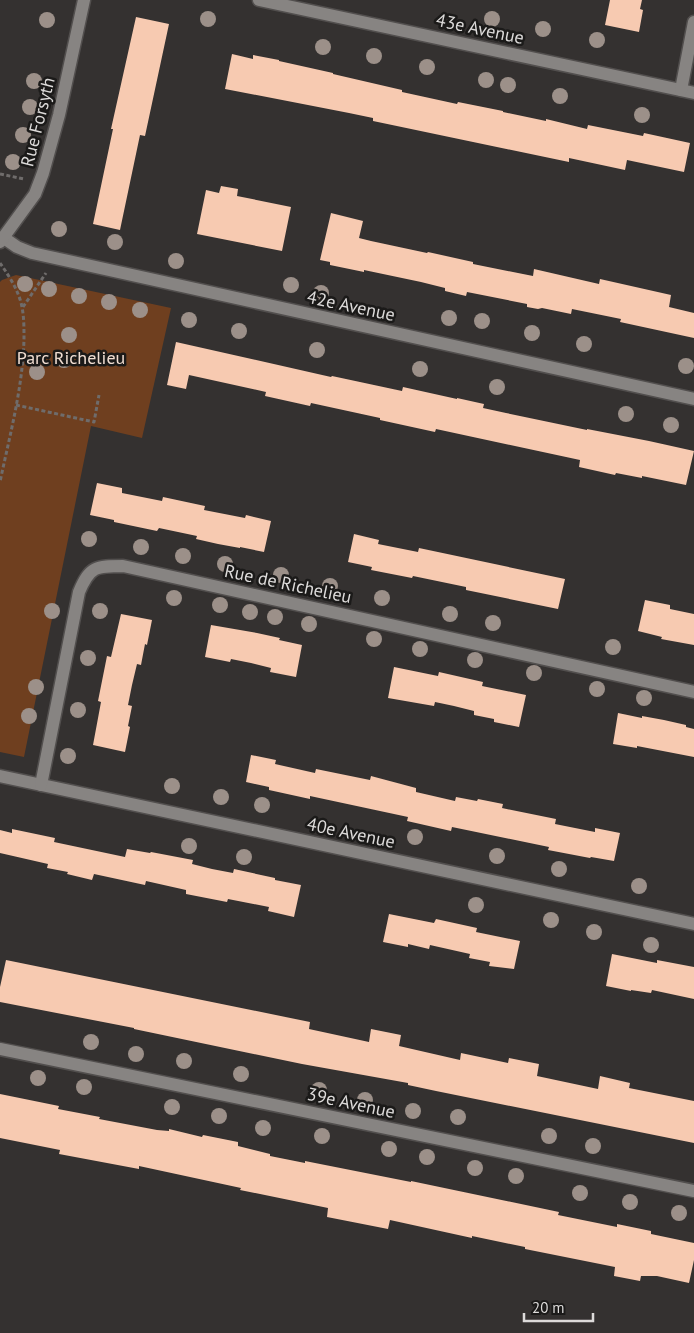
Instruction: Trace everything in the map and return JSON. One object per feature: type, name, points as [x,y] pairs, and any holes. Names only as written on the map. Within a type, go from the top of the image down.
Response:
[{"type":"street","name":"Rue Forsyth","points":[[2,240],[35,194],[43,173],[59,115],[84,0]]},
{"type":"street","name":"43e Avenue","points":[[259,0],[694,93]]},
{"type":"street","points":[[680,90],[694,22]]},
{"type":"street","name":"42e Avenue","points":[[2,240],[32,253],[56,259],[694,399]]},
{"type":"street","name":"Rue de Richelieu","points":[[41,785],[79,592],[84,579],[92,570],[106,566],[123,566],[694,692]]},
{"type":"street","name":"40e Avenue","points":[[0,776],[694,924]]},
{"type":"street","name":"39e Avenue","points":[[0,1049],[694,1191]]},
{"type":"path","points":[[22,308],[56,259]]},
{"type":"path","points":[[0,263],[12,281],[22,308],[24,360],[21,384],[0,482]]},
{"type":"path","points":[[16,405],[94,422],[99,395]]},
{"type":"green space","name":"Parc Richelieu","points":[[16,275],[171,308],[142,438],[91,426],[24,757],[0,752],[0,282]]},
{"type":"building","points":[[610,0],[642,0],[640,9],[643,10],[639,32],[605,25]]},
{"type":"building","points":[[136,17],[169,24],[145,136],[140,135],[120,230],[93,224],[113,129],[111,129]]},
{"type":"building","points":[[232,54],[253,59],[253,55],[279,60],[402,90],[402,92],[457,104],[458,102],[587,129],[588,125],[643,136],[644,133],[690,143],[684,172],[627,160],[625,170],[569,158],[569,162],[373,121],[373,118],[225,89]]},
{"type":"building","points":[[221,186],[238,189],[237,196],[291,207],[282,251],[197,234],[206,190],[219,193]]},
{"type":"building","points":[[331,213],[363,221],[359,238],[371,241],[533,276],[534,269],[599,284],[600,279],[671,295],[669,307],[694,313],[694,338],[620,322],[621,319],[572,309],[571,314],[527,307],[527,304],[467,292],[466,296],[421,282],[330,265],[330,262],[320,260]]},
{"type":"building","points":[[176,342],[331,377],[402,391],[403,387],[457,398],[484,404],[483,408],[694,451],[686,485],[642,476],[642,478],[616,473],[615,475],[579,467],[580,460],[436,429],[435,432],[311,403],[310,406],[265,396],[266,392],[189,375],[186,389],[167,385]]},
{"type":"building","points":[[97,483],[122,488],[122,493],[162,501],[163,497],[205,506],[204,510],[245,518],[246,515],[271,521],[264,552],[196,539],[197,536],[159,528],[157,531],[114,522],[114,520],[90,515]]},
{"type":"building","points":[[354,534],[379,540],[378,544],[418,552],[419,548],[565,579],[558,609],[466,590],[466,587],[371,570],[372,567],[348,562]]},
{"type":"building","points":[[645,600],[670,605],[670,609],[694,614],[694,645],[661,639],[662,637],[638,631]]},
{"type":"building","points":[[121,614],[152,620],[141,665],[137,664],[132,685],[128,705],[132,706],[128,726],[130,727],[125,752],[93,745],[101,702],[98,701],[107,656],[111,657]]},
{"type":"building","points":[[211,625],[280,638],[279,640],[302,645],[296,677],[270,672],[271,668],[251,663],[231,659],[230,662],[205,657]]},
{"type":"building","points":[[394,667],[438,676],[439,672],[483,682],[482,686],[526,695],[519,727],[494,722],[494,719],[474,715],[474,711],[454,706],[435,702],[434,706],[388,698]]},
{"type":"building","points":[[618,713],[664,720],[686,725],[686,727],[694,729],[694,757],[637,746],[637,748],[613,744]]},
{"type":"building","points":[[251,755],[276,760],[275,764],[315,773],[316,769],[370,780],[371,776],[416,788],[416,792],[455,801],[456,797],[503,804],[502,808],[556,819],[555,824],[595,832],[595,828],[620,833],[614,861],[548,850],[549,847],[452,827],[451,831],[407,821],[408,817],[310,796],[310,799],[269,790],[269,787],[246,782]]},
{"type":"building","points":[[12,829],[55,838],[54,842],[125,857],[127,849],[151,852],[193,860],[192,864],[212,869],[233,873],[234,869],[301,885],[294,917],[268,911],[269,907],[228,899],[227,902],[186,894],[186,890],[146,881],[145,885],[94,874],[92,880],[67,874],[68,872],[47,868],[48,864],[0,853],[0,830],[12,833]]},
{"type":"building","points":[[389,914],[434,923],[436,919],[477,928],[476,932],[520,941],[514,969],[489,966],[490,962],[469,958],[470,954],[430,945],[429,949],[408,944],[408,947],[383,942]]},
{"type":"building","points":[[612,954],[657,963],[657,960],[694,967],[694,999],[652,990],[651,993],[606,986]]},
{"type":"building","points":[[6,960],[310,1022],[309,1029],[369,1042],[371,1029],[401,1035],[399,1046],[460,1060],[461,1053],[508,1063],[509,1058],[539,1064],[537,1076],[598,1089],[600,1076],[630,1083],[629,1088],[694,1101],[694,1143],[436,1091],[408,1085],[408,1083],[302,1064],[0,1002],[0,987]]},
{"type":"building","points":[[0,1094],[59,1106],[58,1109],[100,1117],[99,1119],[157,1130],[169,1131],[169,1129],[202,1137],[203,1135],[238,1142],[238,1146],[270,1154],[270,1156],[411,1181],[559,1212],[558,1215],[617,1227],[617,1224],[651,1231],[651,1234],[694,1243],[694,1260],[689,1283],[657,1276],[641,1276],[640,1281],[614,1276],[615,1267],[390,1220],[388,1229],[327,1217],[328,1208],[240,1190],[241,1188],[139,1166],[139,1169],[59,1154],[60,1150],[0,1138]]}]
